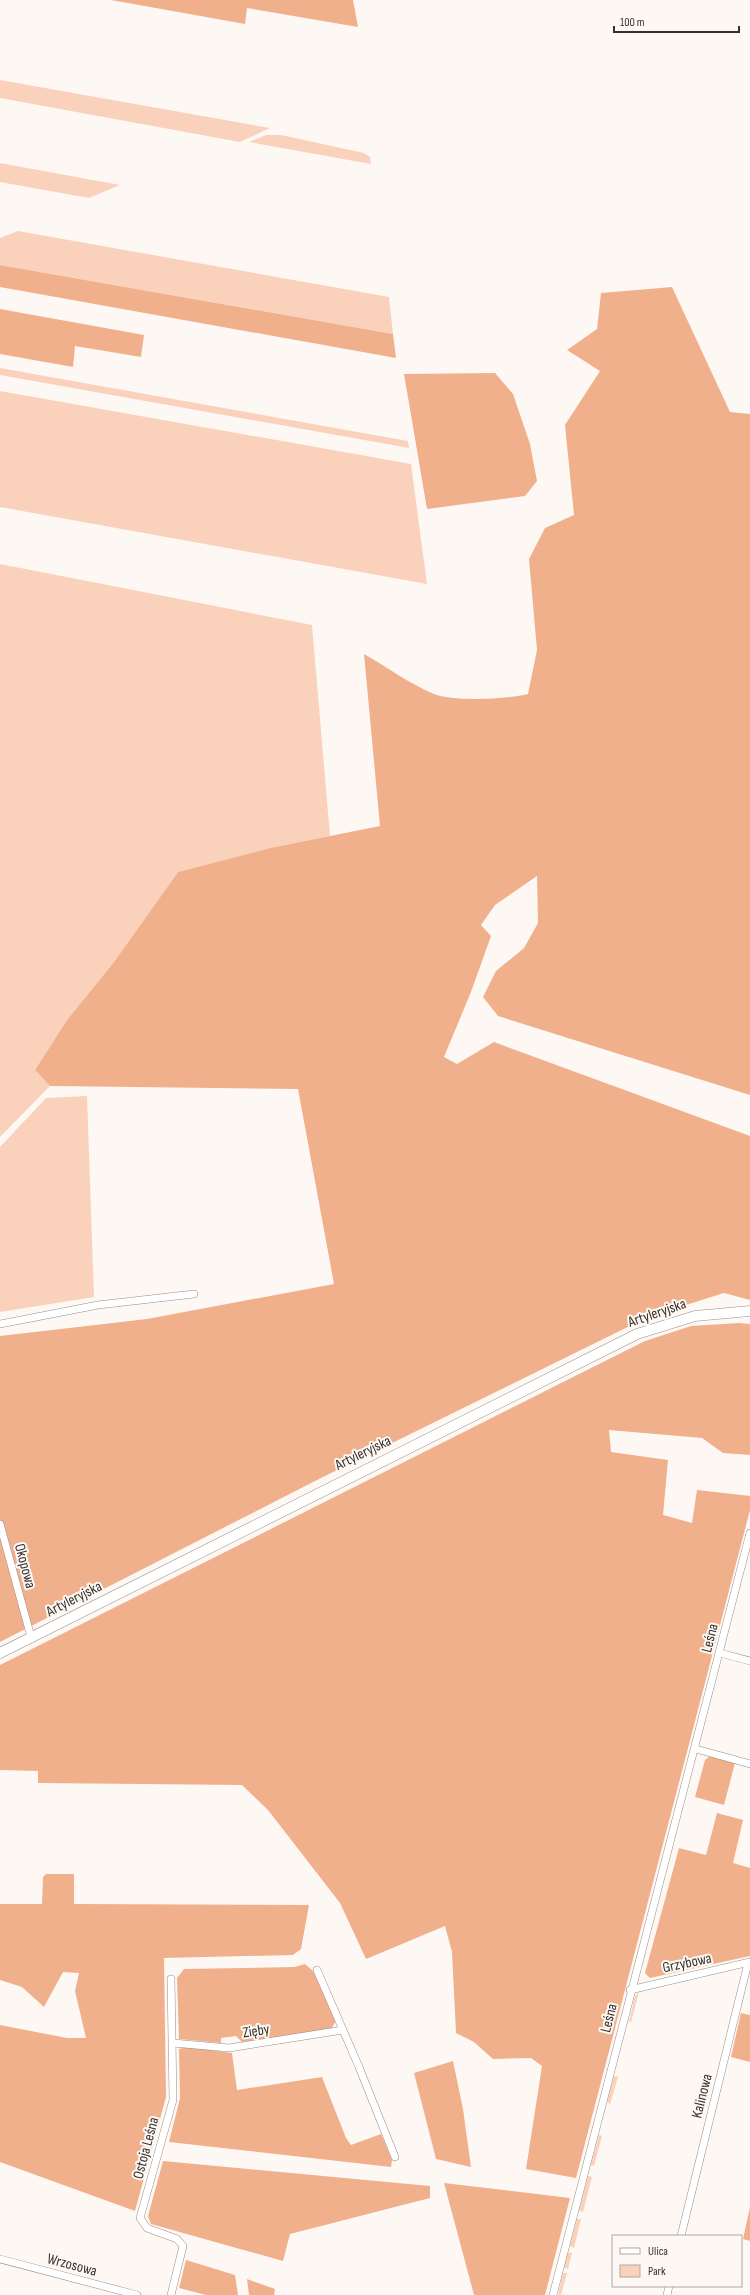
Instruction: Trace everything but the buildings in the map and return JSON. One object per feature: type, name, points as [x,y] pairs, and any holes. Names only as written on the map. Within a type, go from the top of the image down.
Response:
[{"type":"street","points":[[0,1324],[98,1305],[194,1294]]},
{"type":"street","name":"Artyleryjska","points":[[0,1653],[637,1334],[695,1316],[750,1311]]},
{"type":"street","name":"Okopowa","points":[[0,1524],[31,1637]]},
{"type":"street","name":"Leśna","points":[[552,2295],[630,1990],[662,1880],[750,1533]]},
{"type":"street","points":[[720,1653],[750,1661]]},
{"type":"street","points":[[696,1749],[750,1764]]},
{"type":"street","name":"Grzybowa","points":[[630,1990],[749,1963]]},
{"type":"street","name":"Kalinowa","points":[[681,2235],[749,1963]]},
{"type":"street","points":[[317,1970],[395,2157]]},
{"type":"street","name":"Ostoja Leśna","points":[[171,1979],[173,2100],[140,2218],[147,2228],[177,2238],[183,2246],[171,2295]]},
{"type":"street","name":"Zięby","points":[[173,2043],[229,2048],[343,2030]]},
{"type":"street","name":"Wrzosowa","points":[[0,2259],[137,2295]]},
{"type":"green space","points":[[0,80],[270,128],[240,142],[0,98]]},
{"type":"green space","points":[[266,135],[281,135],[364,153],[370,157],[371,164],[249,142]]},
{"type":"green space","points":[[0,163],[120,185],[89,198],[0,182]]},
{"type":"green space","points":[[18,231],[389,297],[393,334],[0,265],[0,238]]},
{"type":"green space","points":[[0,368],[408,441],[409,448],[0,375]]},
{"type":"green space","points":[[0,391],[411,464],[427,584],[0,507]]},
{"type":"green space","points":[[0,564],[312,625],[330,836],[270,848],[178,872],[114,962],[67,1020],[35,1070],[50,1086],[0,1137]]},
{"type":"green space","points":[[87,1096],[94,1297],[0,1312],[0,1147],[46,1098]]},
{"type":"green space","points":[[639,1992],[631,2022],[629,2022],[635,1996]]},
{"type":"green space","points":[[614,2076],[618,2077],[610,2104],[607,2102]]},
{"type":"green space","points":[[599,2135],[602,2136],[594,2166],[591,2165]]},
{"type":"green space","points":[[588,2176],[592,2177],[583,2212],[579,2211]]},
{"type":"green space","points":[[577,2219],[581,2219],[574,2248],[570,2246]]},
{"type":"green space","points":[[568,2252],[572,2253],[568,2269],[564,2267]]},
{"type":"green space","points":[[563,2273],[567,2273],[561,2295],[558,2295]]},
{"type":"shaded area","points":[[111,0],[353,0],[358,27],[247,8],[245,24]]},
{"type":"shaded area","points":[[0,265],[393,334],[396,358],[0,287]]},
{"type":"shaded area","points":[[672,287],[730,412],[750,414],[750,1095],[498,1016],[483,997],[496,971],[524,948],[538,923],[537,876],[495,905],[481,925],[491,936],[471,992],[444,1057],[457,1064],[494,1042],[750,1136],[750,1300],[724,1293],[648,1317],[319,1479],[0,1642],[0,1336],[147,1319],[334,1284],[298,1089],[50,1086],[35,1070],[67,1020],[114,962],[178,872],[270,848],[380,826],[364,654],[416,685],[443,697],[481,699],[528,694],[537,650],[529,559],[545,528],[574,515],[565,425],[600,371],[567,350],[597,329],[601,293]]},
{"type":"shaded area","points":[[0,309],[144,335],[141,357],[75,346],[73,367],[0,354]]},
{"type":"shaded area","points":[[495,373],[513,394],[530,444],[537,481],[525,496],[427,509],[404,374]]},
{"type":"shaded area","points":[[739,1323],[750,1324],[750,1455],[723,1453],[702,1438],[609,1430],[611,1452],[668,1460],[663,1515],[692,1523],[697,1490],[750,1496],[750,1510],[576,2178],[526,2169],[542,2066],[531,2058],[493,2059],[474,2042],[456,2033],[452,1952],[445,1926],[366,1959],[340,1903],[268,1810],[242,1785],[38,1783],[38,1771],[0,1770],[0,1665],[645,1341],[691,1326]]},
{"type":"shaded area","points":[[710,1756],[735,1763],[724,1805],[695,1797],[705,1760]]},
{"type":"shaded area","points":[[717,1813],[743,1820],[733,1863],[750,1868],[750,1956],[650,1978],[645,1973],[679,1848],[706,1855]]},
{"type":"shaded area","points":[[46,1874],[74,1874],[74,1904],[309,1905],[301,1949],[293,1955],[164,1958],[166,2097],[135,2211],[0,2162],[0,2025],[67,2038],[86,2038],[75,1991],[79,1973],[63,1972],[44,2007],[22,1987],[0,1980],[0,1904],[42,1904],[43,1877]]},
{"type":"shaded area","points":[[305,1964],[313,1971],[336,2021],[331,2029],[242,2042],[236,2036],[221,2038],[221,2043],[179,2039],[177,1978],[184,1969],[295,1967]]},
{"type":"shaded area","points":[[741,2013],[750,2015],[750,2062],[731,2057]]},
{"type":"shaded area","points":[[186,2047],[232,2053],[237,2090],[322,2077],[346,2138],[351,2145],[381,2134],[392,2160],[391,2167],[169,2142],[180,2098],[179,2049]]},
{"type":"shaded area","points":[[453,2061],[463,2109],[471,2167],[436,2159],[414,2073]]},
{"type":"shaded area","points":[[163,2161],[430,2186],[430,2198],[290,2234],[283,2261],[151,2224],[148,2216]]},
{"type":"shaded area","points":[[444,2183],[570,2198],[545,2295],[474,2295]]},
{"type":"shaded area","points":[[750,2207],[750,2241],[743,2239]]},
{"type":"shaded area","points":[[186,2260],[235,2275],[238,2295],[206,2295],[179,2288]]},
{"type":"shaded area","points":[[247,2279],[275,2289],[274,2295],[249,2295]]}]
